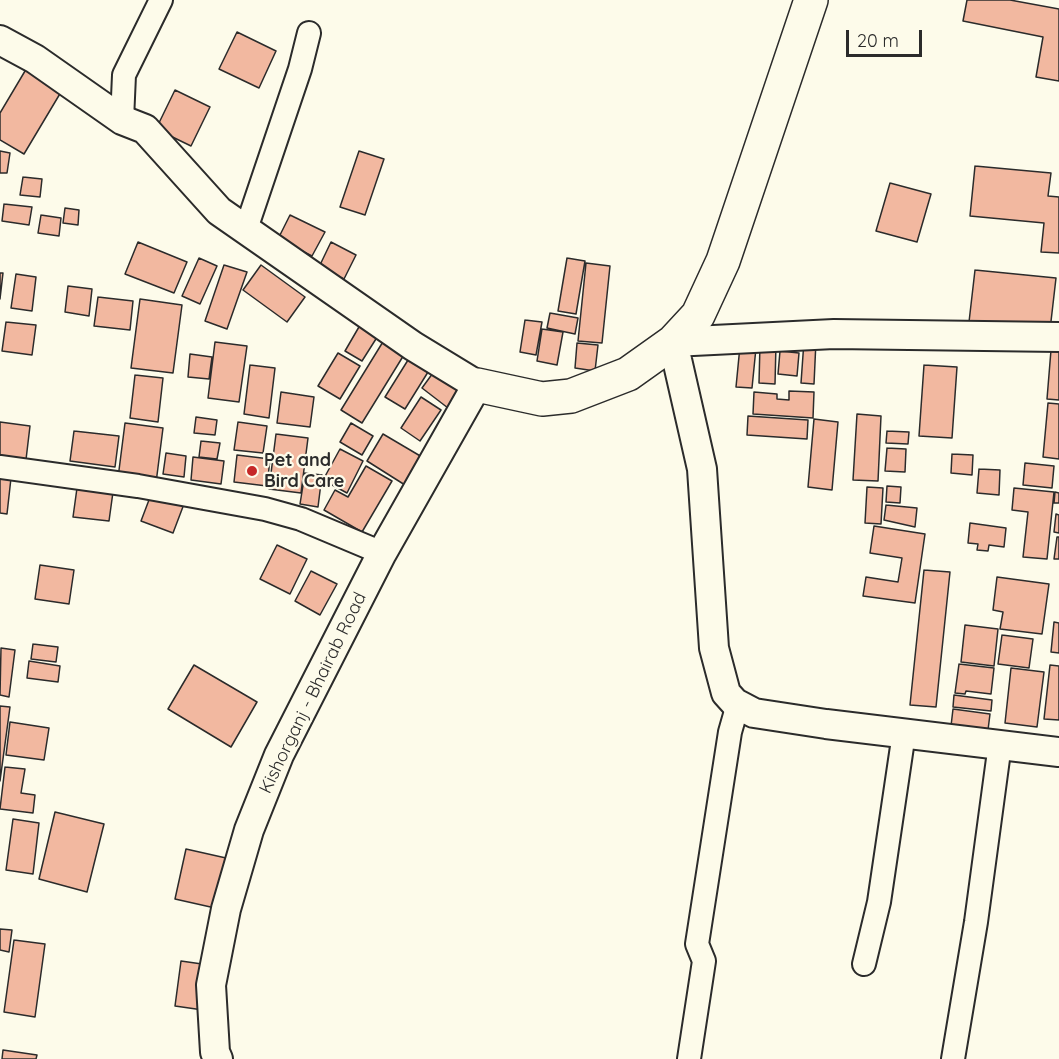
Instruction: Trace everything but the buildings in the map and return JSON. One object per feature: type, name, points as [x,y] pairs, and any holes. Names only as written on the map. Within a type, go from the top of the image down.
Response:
[{"type":"main road","points":[[477,385],[542,399],[571,396],[628,374],[673,342],[698,315],[723,261],[811,0]]},
{"type":"street","points":[[122,120],[124,75],[161,0]]},
{"type":"street","points":[[246,229],[300,69],[309,33]]},
{"type":"street","points":[[0,40],[35,59],[122,120],[145,129],[219,211],[413,346],[477,385]]},
{"type":"street","points":[[1059,337],[834,334],[673,342],[702,468],[714,648],[726,693],[738,704],[754,713],[1059,752]]},
{"type":"street","name":"Kishorganj - Bhairab Road","points":[[218,1059],[215,1052],[211,985],[226,909],[249,830],[279,755],[382,553],[477,385]]},
{"type":"street","points":[[0,467],[138,486],[265,510],[301,519],[382,553]]},
{"type":"street","points":[[689,1059],[705,961],[697,944],[730,732],[738,704]]},
{"type":"street","points":[[864,964],[879,902],[904,733]]},
{"type":"street","points":[[954,1059],[976,922],[1000,744]]},
{"type":"place","name":"Pet and Bird Care","points":[[252,471]]}]
